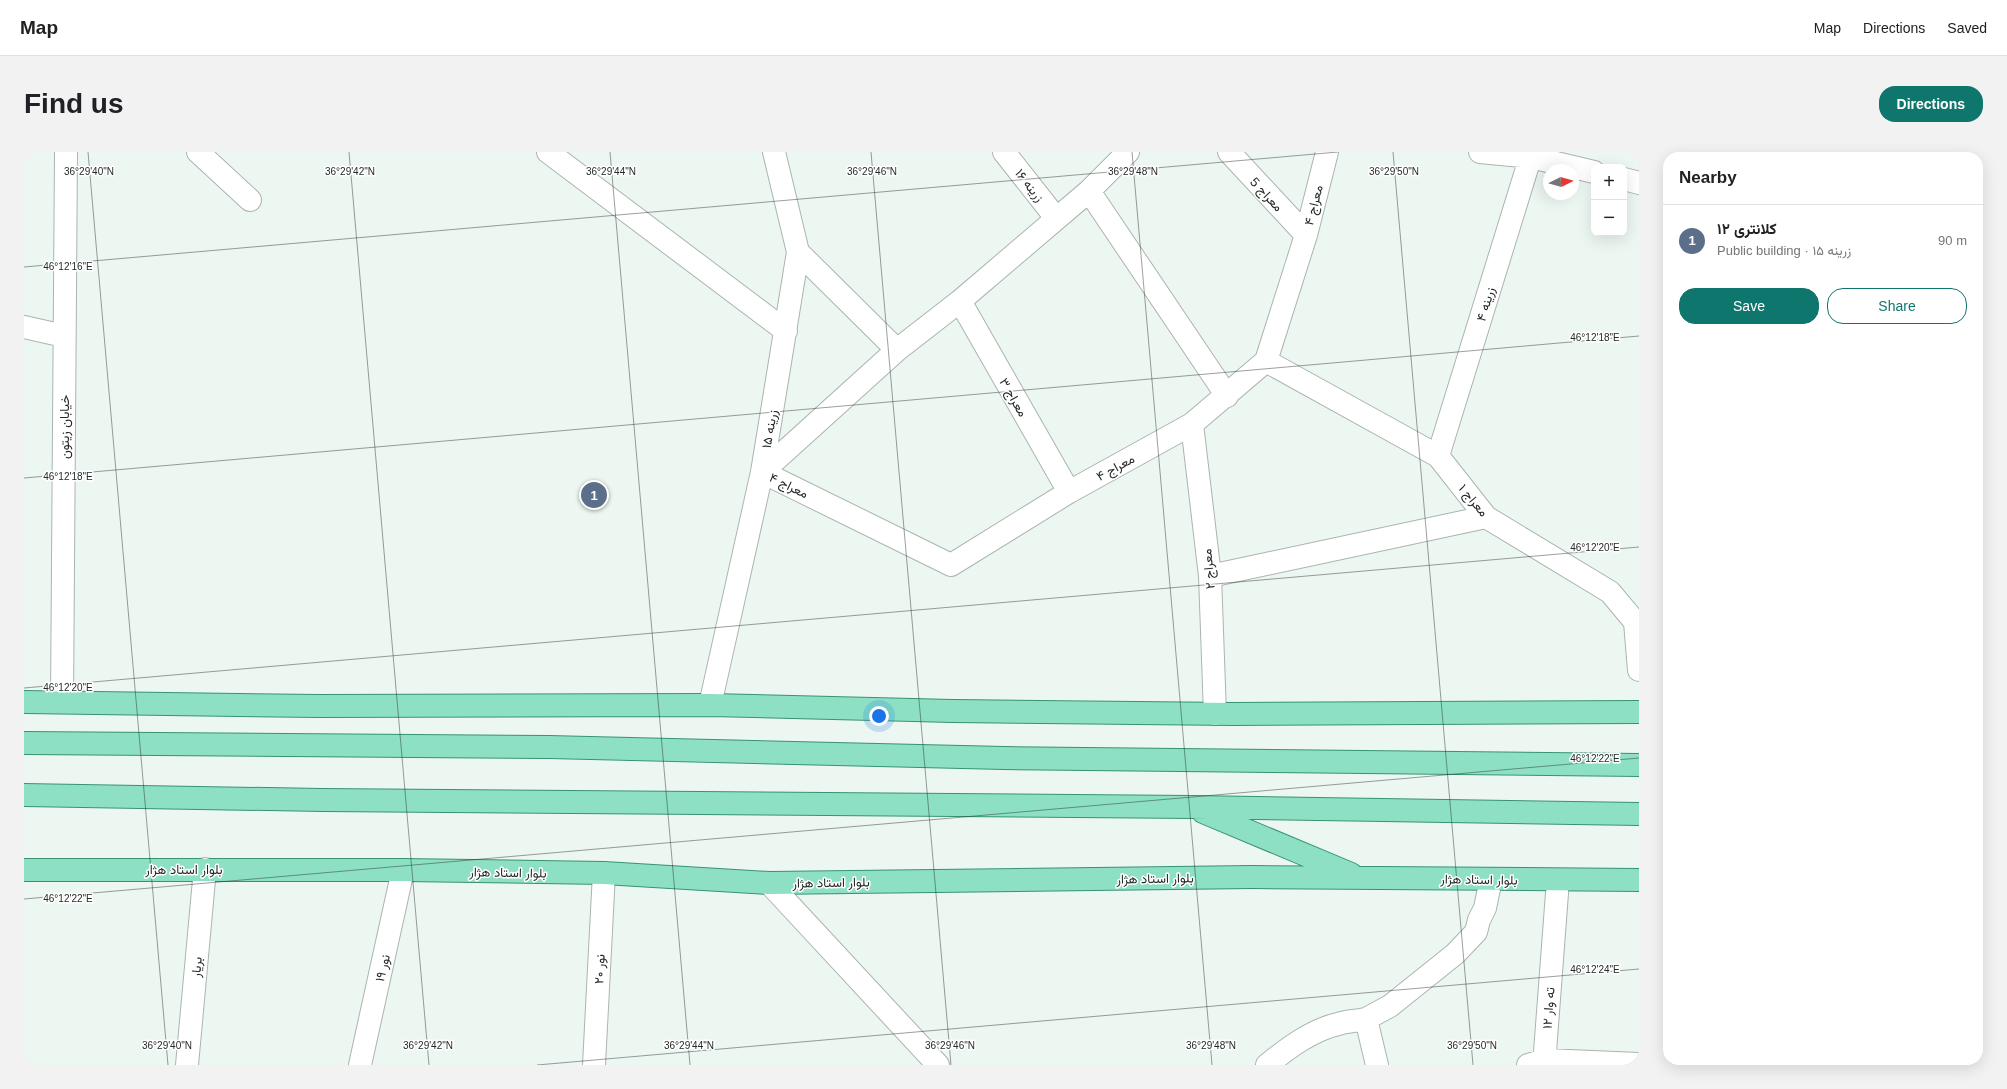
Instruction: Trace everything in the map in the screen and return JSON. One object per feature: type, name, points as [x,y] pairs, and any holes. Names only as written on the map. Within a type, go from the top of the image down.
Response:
[{"type":"main road","points":[[24,702],[318,706],[710,705],[953,711],[1215,714],[1639,712]]},
{"type":"main road","points":[[24,743],[549,747],[1004,758],[1639,765]]},
{"type":"main road","points":[[24,795],[323,800],[1193,807],[1639,814]]},
{"type":"main road","points":[[1193,807],[1360,878]]},
{"type":"main road","name":"بلوار استاد هژار","points":[[24,870],[403,870],[604,873],[770,883],[1252,877],[1639,880]]},
{"type":"street","points":[[66,159],[82,152]]},
{"type":"street","points":[[198,152],[250,200]]},
{"type":"street","points":[[548,152],[786,331]]},
{"type":"street","name":"زرینه ۱۵","points":[[710,705],[762,472],[798,252],[774,152]]},
{"type":"street","name":"زرینه ۱۶","points":[[1004,152],[1056,218]]},
{"type":"street","points":[[762,472],[897,350],[960,301],[1089,191],[1128,152]]},
{"type":"street","name":"معراج 5","points":[[1229,152],[1306,235]]},
{"type":"street","name":"معراج ۴","points":[[762,472],[951,565],[1069,492],[1192,424],[1227,396],[1266,361],[1306,235],[1327,152]]},
{"type":"street","points":[[1480,152],[1532,154],[1591,171]]},
{"type":"street","name":"زرینه ۴","points":[[1438,456],[1532,154]]},
{"type":"street","name":"خیابان زیتون","points":[[62,702],[66,159]]},
{"type":"street","points":[[1627,181],[1639,183]]},
{"type":"street","points":[[1089,191],[1227,396]]},
{"type":"street","points":[[798,252],[897,350]]},
{"type":"street","name":"معراج ۳","points":[[960,301],[1069,492]]},
{"type":"street","points":[[24,327],[64,336]]},
{"type":"street","name":"معراج ۱","points":[[1266,361],[1438,456],[1486,517],[1610,592],[1634,622],[1639,670]]},
{"type":"street","name":"معراج ۲","points":[[1192,424],[1210,576],[1215,714]]},
{"type":"street","points":[[1210,576],[1486,517]]},
{"type":"street","name":"بریار","points":[[187,1065],[205,869]]},
{"type":"street","name":"نور ۱۹","points":[[360,1065],[403,870]]},
{"type":"street","name":"نور ۲۰","points":[[594,1065],[604,873]]},
{"type":"street","points":[[1267,1065],[1288,1049],[1314,1034],[1338,1024],[1366,1020],[1390,1006],[1455,954],[1476,932],[1479,920],[1485,908],[1491,879]]},
{"type":"street","name":"ته وار ۱۲","points":[[1539,1063],[1558,880]]},
{"type":"street","points":[[770,883],[938,1065]]},
{"type":"street","points":[[1366,1020],[1377,1065]]},
{"type":"street","points":[[1539,1063],[1639,1064]]},
{"type":"place","name":"کلانتری ۱۲","points":[[594,495]]}]
